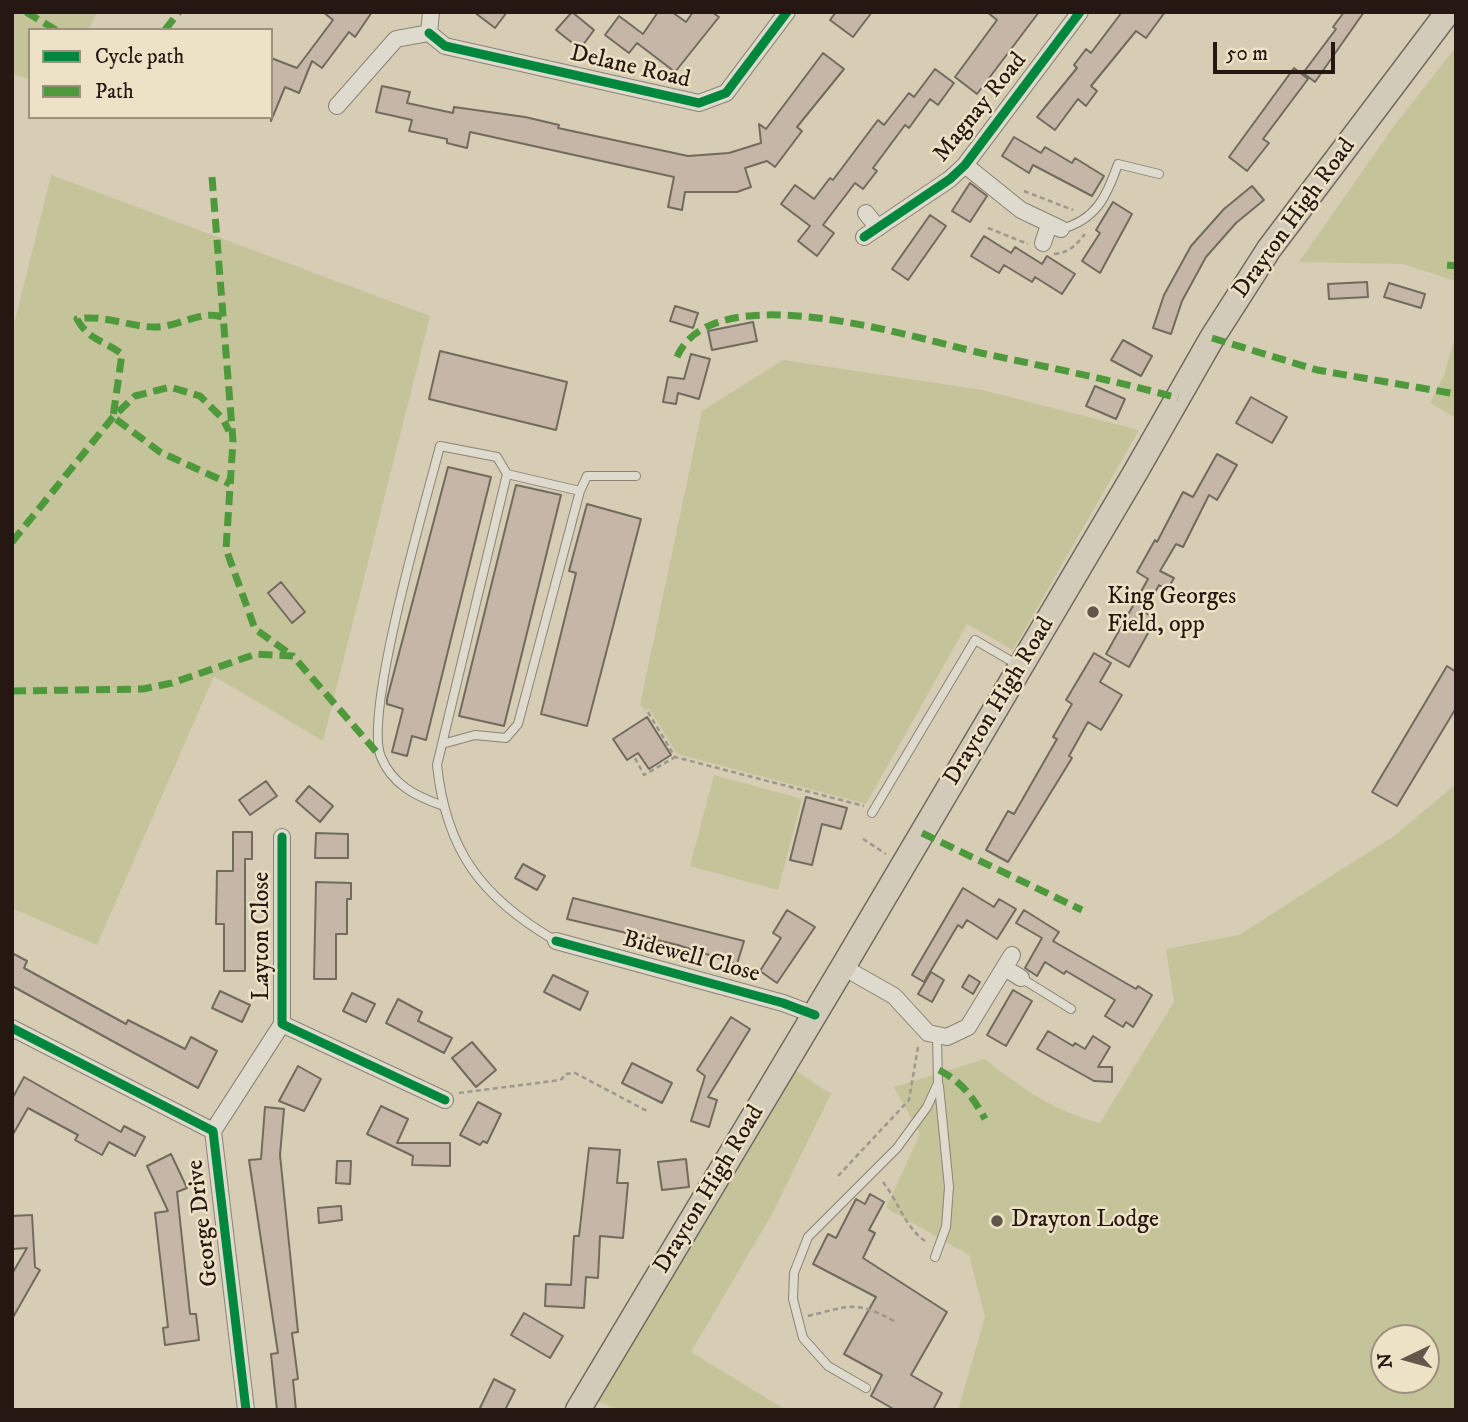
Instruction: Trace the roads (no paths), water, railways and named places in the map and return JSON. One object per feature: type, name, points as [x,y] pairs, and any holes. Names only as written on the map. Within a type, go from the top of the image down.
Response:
[{"type":"main road","name":"Drayton High Road","points":[[578,1410],[843,968],[1212,338],[1269,249],[1448,12]]},
{"type":"street","points":[[337,106],[396,39],[429,33],[431,12]]},
{"type":"street","name":"Delane Road","points":[[429,33],[444,46],[699,103],[726,93],[787,12]]},
{"type":"street","name":"Magnay Road","points":[[866,213],[871,233],[965,165],[1080,12]]},
{"type":"street","points":[[965,165],[1021,210],[1055,227],[1043,243]]},
{"type":"street","name":"Layton Close","points":[[213,1131],[282,1024],[282,837]]},
{"type":"street","name":"Bidewell Close","points":[[556,940],[783,1003],[815,1015]]},
{"type":"street","points":[[843,968],[894,996],[933,1035],[947,1037],[968,1027],[1009,961],[1021,978]]},
{"type":"street","name":"Layton Close","points":[[282,1024],[445,1100]]},
{"type":"street","name":"George Drive","points":[[15,1035],[213,1131],[246,1410]]},
{"type":"lane","points":[[1055,227],[1089,217],[1100,206],[1118,164],[1159,174]]},
{"type":"lane","points":[[441,805],[414,795],[392,776],[380,755],[379,699],[440,446],[497,457],[507,474],[436,765],[441,805],[460,851],[490,893],[523,921],[556,940]]},
{"type":"lane","points":[[507,474],[580,491]]},
{"type":"lane","points":[[442,744],[475,735],[506,738],[518,723],[580,491],[587,476],[636,476]]},
{"type":"lane","points":[[873,811],[975,640],[1021,667]]},
{"type":"lane","points":[[1021,978],[1071,1009]]},
{"type":"lane","points":[[933,1035],[949,1187],[946,1227],[937,1252]]},
{"type":"lane","points":[[866,1388],[828,1366],[803,1338],[793,1299],[794,1273],[808,1237],[897,1148],[928,1107],[938,1083]]},
{"type":"place","name":"King Georges Field, opp","points":[[1093,612]]},
{"type":"place","name":"Drayton Lodge","points":[[997,1221]]}]
